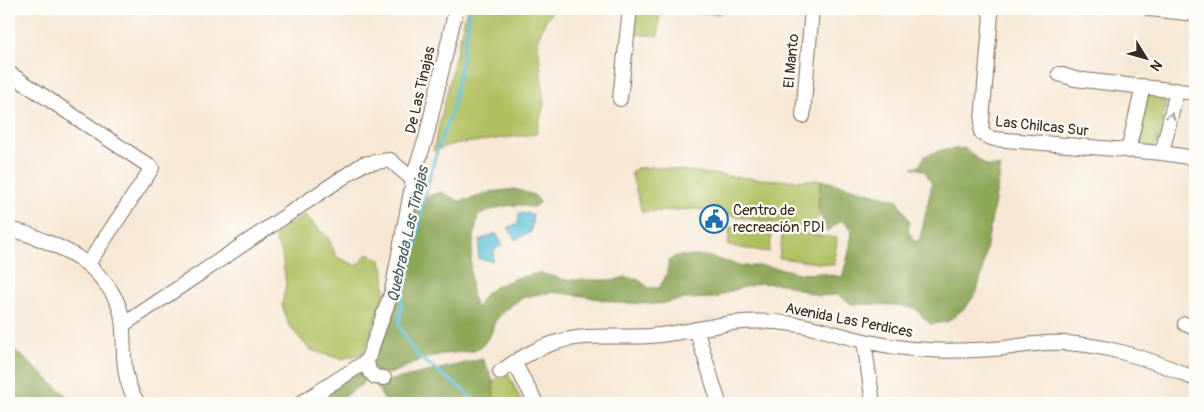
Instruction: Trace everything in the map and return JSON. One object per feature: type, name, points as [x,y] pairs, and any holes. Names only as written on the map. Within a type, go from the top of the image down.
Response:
[{"type":"street","name":"De Las Tinajas","points":[[367,361],[392,292],[406,221],[412,178],[426,138],[456,9]]},
{"type":"street","points":[[620,99],[630,9]]},
{"type":"street","name":"El Manto","points":[[803,116],[812,9]]},
{"type":"street","name":"Las Chilcas Sur","points":[[988,9],[991,15],[981,132],[986,136],[994,139],[1162,153],[1195,158]]},
{"type":"street","points":[[1150,9],[1195,14]]},
{"type":"street","points":[[9,74],[152,168],[88,264]]},
{"type":"street","points":[[1059,74],[1075,79],[1195,93]]},
{"type":"street","points":[[1128,151],[1143,86]]},
{"type":"street","points":[[1162,153],[1177,90]]},
{"type":"street","points":[[122,325],[363,164],[390,160],[412,178]]},
{"type":"street","points":[[9,230],[32,235],[66,249],[88,264],[100,276],[116,299],[121,312],[125,372],[130,389],[138,403]]},
{"type":"street","name":"Avenida Las Perdices","points":[[500,372],[543,346],[566,339],[590,336],[650,336],[720,325],[778,322],[809,327],[901,348],[947,351],[986,350],[1041,343],[1074,344],[1143,359],[1195,378]]},
{"type":"street","points":[[696,329],[719,403]]},
{"type":"street","points":[[864,341],[873,403]]},
{"type":"street","points":[[301,403],[367,361],[369,371],[375,377],[384,378]]},
{"type":"street","points":[[514,362],[536,403]]},
{"type":"green space","points":[[467,9],[553,9],[538,39],[544,104],[536,134],[449,145],[433,151]]},
{"type":"green space","points":[[636,9],[660,9],[658,36],[634,34]]},
{"type":"green space","points":[[660,9],[721,9],[720,14]]},
{"type":"green space","points":[[1151,94],[1161,95],[1166,105],[1158,143],[1153,147],[1140,146],[1136,141],[1146,97]]},
{"type":"green space","points":[[964,148],[987,166],[1001,167],[977,292],[966,307],[947,322],[930,324],[915,308],[894,305],[852,304],[838,295],[819,296],[783,284],[760,283],[730,291],[716,298],[684,299],[659,304],[619,303],[552,292],[524,297],[510,306],[495,321],[491,334],[483,345],[474,351],[425,358],[390,374],[376,372],[370,361],[414,208],[427,196],[441,192],[459,201],[490,192],[515,189],[534,195],[540,202],[534,207],[512,205],[478,216],[472,251],[471,274],[471,286],[476,309],[485,294],[495,287],[517,278],[540,273],[566,280],[615,280],[625,277],[639,280],[649,288],[659,288],[666,276],[669,261],[675,256],[706,256],[743,266],[762,266],[803,274],[821,273],[842,277],[849,253],[852,229],[841,220],[827,232],[818,207],[821,180],[898,200],[910,222],[908,230],[915,242],[920,239],[932,184],[925,171],[912,167],[919,166],[925,156],[941,150]]},
{"type":"green space","points":[[654,167],[758,179],[821,180],[818,207],[821,215],[807,227],[778,224],[697,209],[642,212],[631,172],[637,168]]},
{"type":"green space","points":[[305,215],[328,238],[337,257],[357,266],[367,254],[380,259],[384,270],[385,293],[363,354],[341,359],[310,350],[289,326],[282,305],[286,284],[282,254],[274,238],[280,230]]},
{"type":"green space","points":[[730,227],[772,233],[769,252],[728,246]]},
{"type":"green space","points":[[783,231],[837,238],[834,265],[779,258]]},
{"type":"green space","points":[[9,345],[75,403],[9,403]]},
{"type":"green space","points":[[483,359],[493,381],[494,403],[386,403],[375,384]]},
{"type":"green space","points":[[354,365],[366,377],[362,384],[336,403],[299,403]]},
{"type":"green space","points":[[508,373],[522,403],[494,403],[493,381]]},
{"type":"water","points":[[519,213],[533,214],[531,232],[515,240],[508,227],[518,223]]},
{"type":"water","points":[[496,233],[503,245],[494,250],[493,261],[478,259],[480,240]]},
{"type":"waterway","name":"Quebrada Las Tinajas","points":[[470,9],[453,107],[435,157],[422,206],[416,247],[402,298],[399,326],[416,355],[462,389],[477,403]]},
{"type":"place","name":"Centro de recreación PDI","points":[[714,219]]}]
